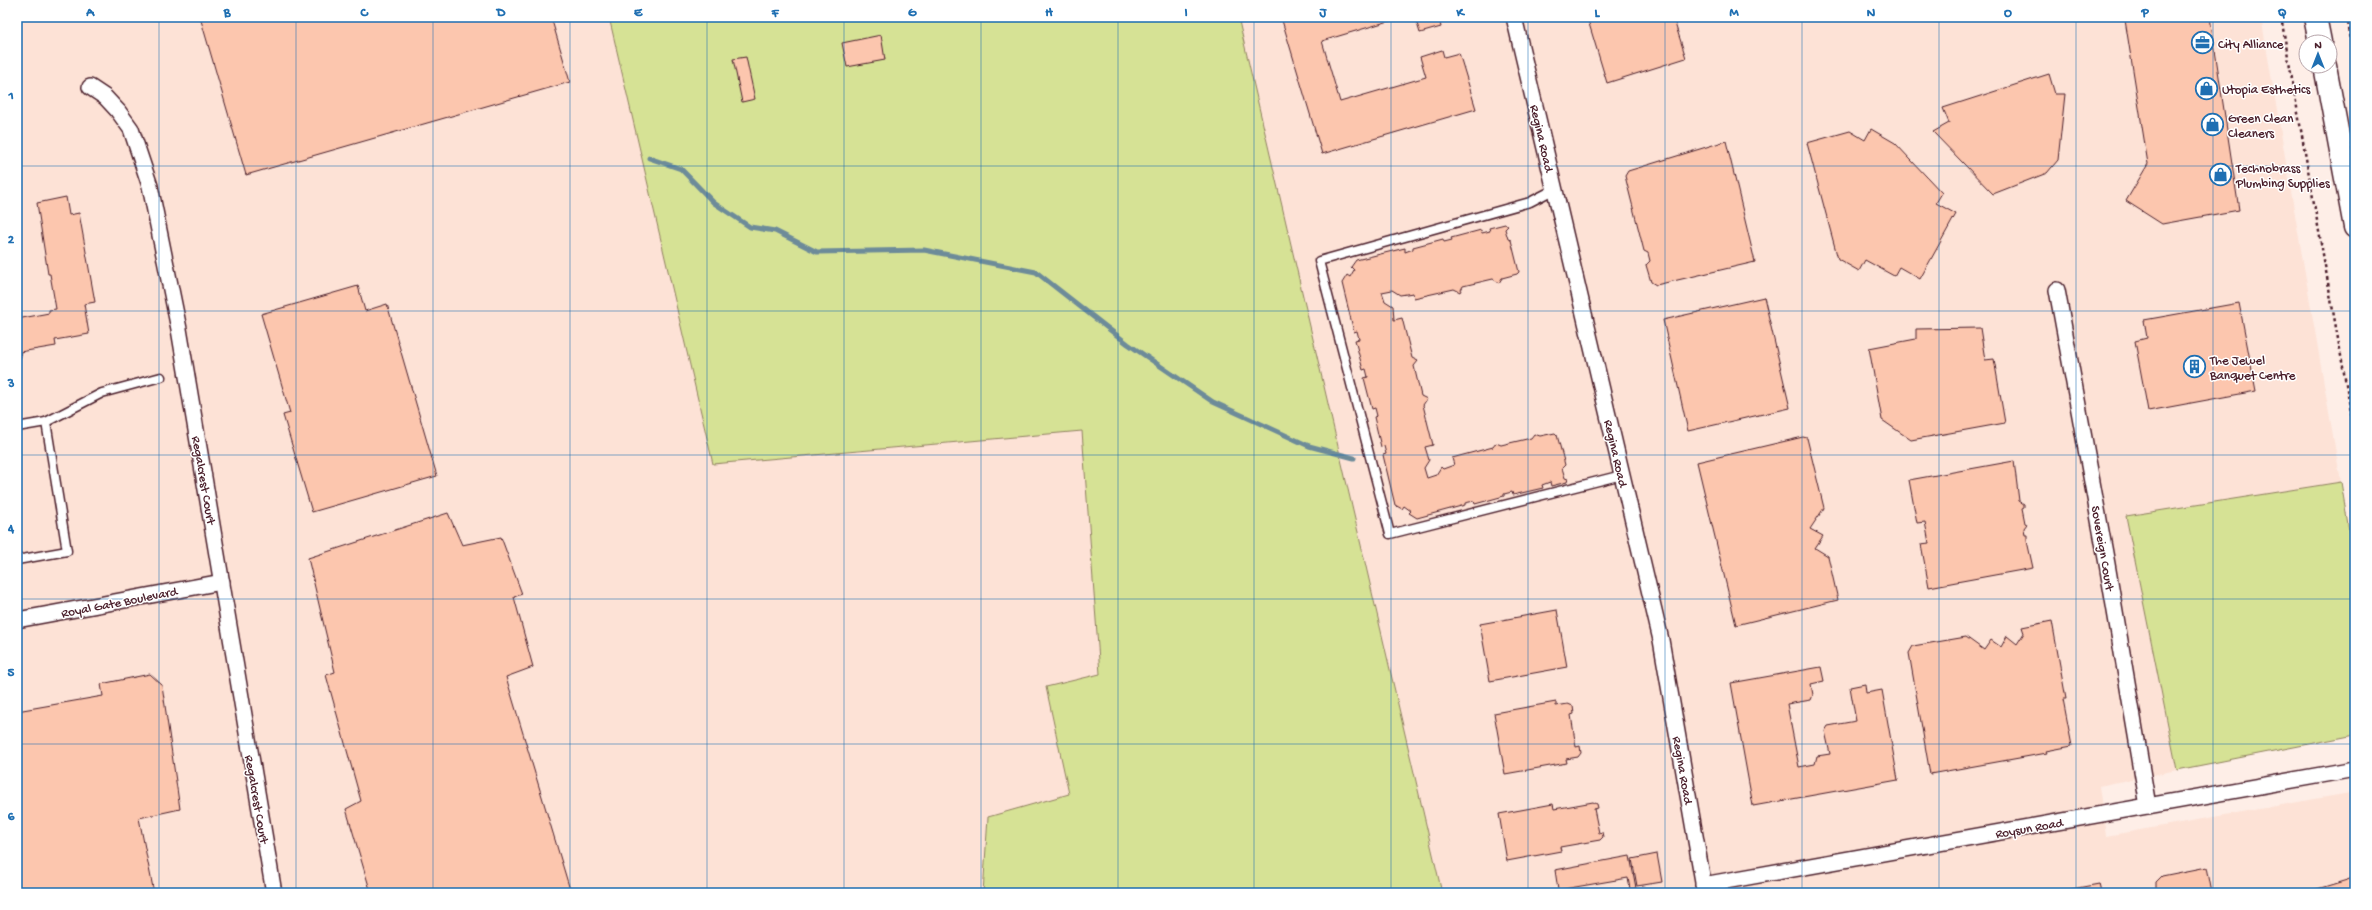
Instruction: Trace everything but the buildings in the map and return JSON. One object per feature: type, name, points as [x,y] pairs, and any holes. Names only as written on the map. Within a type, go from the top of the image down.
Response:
[{"type":"main road","points":[[2315,17],[2318,34]]},
{"type":"main road","points":[[2326,74],[2355,227]]},
{"type":"street","name":"Regina Road","points":[[1514,17],[1661,640],[1704,889]]},
{"type":"street","name":"Regalcrest Court","points":[[90,87],[110,102],[131,129],[150,186],[179,329],[274,893]]},
{"type":"street","name":"Sovereign Court","points":[[2057,290],[2108,570],[2148,806]]},
{"type":"street","name":"Royal Gate Boulevard","points":[[17,620],[222,582]]},
{"type":"street","name":"Roysun Road","points":[[1704,889],[2355,769]]},
{"type":"lane","points":[[1555,189],[1530,202],[1319,261],[1390,534],[1622,475]]},
{"type":"lane","points":[[17,427],[46,422],[102,393],[161,377]]},
{"type":"lane","points":[[17,560],[67,552],[46,422]]},
{"type":"path","points":[[2281,17],[2355,435]]},
{"type":"path","points":[[2347,17],[2355,63]]},
{"type":"shaded area","points":[[17,17],[609,17],[713,464],[1082,431],[1100,674],[1047,688],[1069,795],[988,817],[983,893],[17,893]]},
{"type":"shaded area","points":[[1238,17],[2261,17],[2341,482],[2126,516],[2177,770],[2099,786],[2106,836],[2355,792],[2355,893],[1442,893]]},
{"type":"green space","points":[[609,17],[1238,17],[1442,893],[983,893],[988,817],[1069,794],[1046,687],[1100,674],[1082,431],[713,464]]},
{"type":"green space","points":[[2341,482],[2355,567],[2355,735],[2177,770],[2126,516]]},
{"type":"waterway","points":[[649,158],[681,169],[714,203],[750,227],[775,231],[817,252],[924,250],[1036,272],[1128,344],[1213,402],[1309,446],[1354,458]]},
{"type":"place","name":"City Alliance","points":[[2202,43]]},
{"type":"place","name":"Utopia Esthetics","points":[[2206,88]]},
{"type":"place","name":"Green Clean Cleaners","points":[[2212,124]]},
{"type":"place","name":"Technobrass Plumbing Supplies","points":[[2221,174]]},
{"type":"place","name":"The Jewel Banquet Centre","points":[[2195,366]]}]
